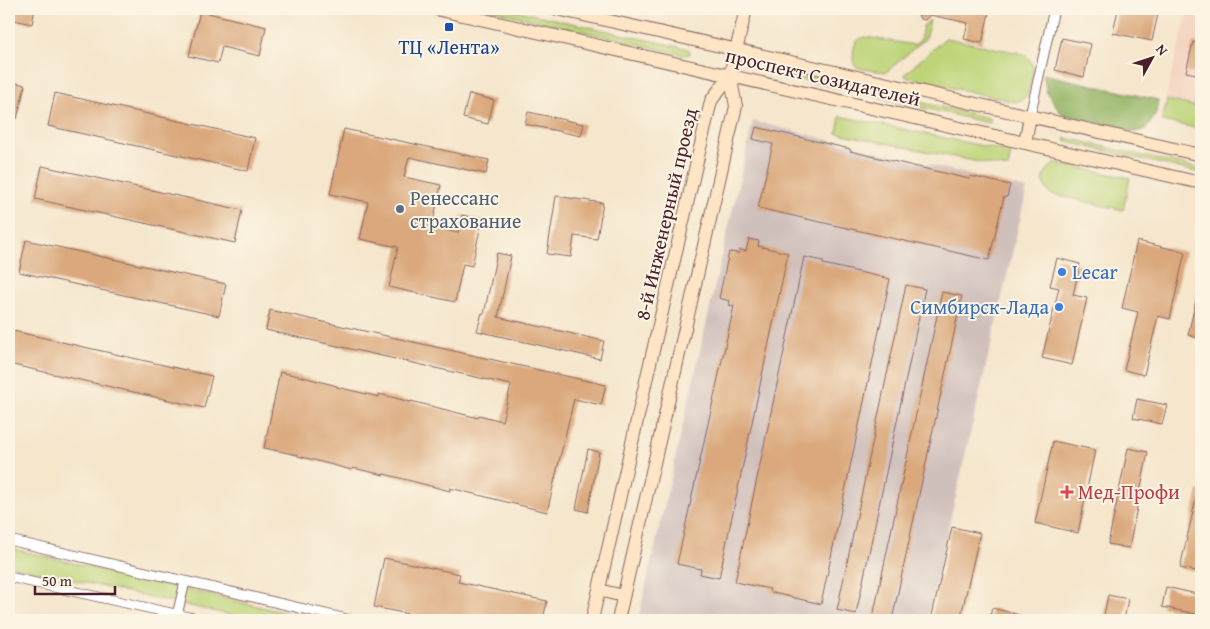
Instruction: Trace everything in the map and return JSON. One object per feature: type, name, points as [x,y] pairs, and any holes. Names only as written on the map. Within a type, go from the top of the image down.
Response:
[{"type":"main road","name":"проспект Созидателей","points":[[436,9],[1201,183]]},
{"type":"main road","name":"проспект Созидателей","points":[[557,9],[1201,155]]},
{"type":"main road","points":[[618,620],[736,106],[730,75],[746,9]]},
{"type":"main road","name":"8-й Инженерный проезд","points":[[592,620],[711,101],[730,75]]},
{"type":"main road","points":[[1025,143],[1030,116]]},
{"type":"main road","points":[[599,590],[623,596]]},
{"type":"street","points":[[1030,116],[1054,9]]},
{"type":"street","points":[[9,540],[351,620]]},
{"type":"street","points":[[9,577],[202,620]]},
{"type":"street","points":[[177,615],[181,581]]},
{"type":"shaded area","points":[[1187,14],[1201,17],[1201,110],[1165,100]]},
{"type":"shaded area","points":[[753,121],[1027,189],[927,620],[638,620]]},
{"type":"green space","points":[[486,9],[509,9],[688,49],[690,54],[685,55]]},
{"type":"green space","points":[[930,20],[925,39],[886,72],[855,66],[853,62],[854,51],[855,45],[859,40],[866,37],[914,45],[920,41],[923,26]]},
{"type":"green space","points":[[946,38],[1024,54],[1031,61],[1033,67],[1032,80],[1026,96],[1015,102],[906,77],[905,74]]},
{"type":"green space","points":[[775,69],[989,118],[991,121],[988,123],[773,73]]},
{"type":"green space","points":[[1043,74],[1158,100],[1156,114],[1146,129],[1135,132],[1062,114],[1047,93]]},
{"type":"green space","points":[[1167,100],[1201,108],[1201,129],[1162,121]]},
{"type":"green space","points":[[840,116],[1011,152],[1008,168],[837,133]]},
{"type":"green space","points":[[1066,138],[1201,169],[1201,173],[1067,142]]},
{"type":"green space","points":[[1056,163],[1130,178],[1123,210],[1051,194],[1045,186],[1044,177],[1051,166]]},
{"type":"green space","points":[[9,548],[317,620],[253,620],[9,566]]},
{"type":"building","points":[[9,9],[35,9],[32,24],[9,19]]},
{"type":"building","points":[[916,9],[990,9],[982,43],[964,39],[968,23],[930,15],[925,20],[920,19]]},
{"type":"building","points":[[1118,9],[1159,9],[1152,41],[1113,33]]},
{"type":"building","points":[[200,11],[266,27],[260,56],[222,47],[218,63],[189,56]]},
{"type":"building","points":[[1062,38],[1091,44],[1084,77],[1055,70]]},
{"type":"building","points":[[1193,42],[1201,44],[1201,75],[1186,72]]},
{"type":"building","points":[[9,81],[25,85],[17,119],[9,117]]},
{"type":"building","points":[[55,93],[255,138],[248,171],[48,126]]},
{"type":"building","points":[[469,94],[494,100],[488,124],[463,118]]},
{"type":"building","points":[[528,112],[584,124],[581,136],[525,124]]},
{"type":"building","points":[[756,127],[969,179],[970,176],[1010,185],[1007,197],[1004,197],[989,260],[758,208],[773,144],[753,139]]},
{"type":"building","points":[[344,129],[489,160],[486,174],[409,157],[404,177],[441,185],[432,227],[458,233],[462,215],[482,220],[472,266],[463,264],[455,302],[389,287],[398,247],[360,239],[368,202],[330,194]]},
{"type":"building","points":[[42,166],[242,210],[235,243],[35,199]]},
{"type":"building","points":[[556,196],[603,203],[597,239],[574,236],[571,257],[547,254]]},
{"type":"building","points":[[749,239],[759,241],[758,246],[788,253],[719,578],[700,574],[701,569],[677,564],[734,306],[729,305],[730,301],[719,298],[729,252],[739,253],[740,250],[746,251]]},
{"type":"building","points":[[26,240],[226,284],[219,316],[19,272]]},
{"type":"building","points":[[1137,241],[1185,252],[1170,319],[1158,316],[1144,375],[1124,370],[1138,312],[1122,308]]},
{"type":"building","points":[[497,253],[511,256],[498,317],[604,341],[600,359],[477,331],[482,313],[484,314]]},
{"type":"building","points":[[804,257],[823,261],[823,264],[890,279],[821,604],[769,592],[770,589],[735,582]]},
{"type":"building","points":[[1057,258],[1080,264],[1073,295],[1087,298],[1072,365],[1042,358],[1059,288],[1050,286]]},
{"type":"building","points":[[906,285],[925,289],[856,614],[837,610]]},
{"type":"building","points":[[942,292],[962,296],[892,620],[873,617]]},
{"type":"building","points":[[1198,292],[1201,293],[1201,339],[1188,335]]},
{"type":"building","points":[[270,310],[606,385],[601,405],[574,399],[547,512],[450,488],[450,491],[384,474],[353,468],[352,470],[264,448],[280,372],[379,397],[379,394],[478,418],[479,415],[502,421],[511,385],[266,330]]},
{"type":"building","points":[[9,330],[212,376],[204,408],[9,364]]},
{"type":"building","points":[[1137,399],[1167,405],[1162,424],[1133,418]]},
{"type":"building","points":[[1053,441],[1095,450],[1078,533],[1035,523]]},
{"type":"building","points":[[1128,448],[1148,452],[1129,548],[1108,544]]},
{"type":"building","points":[[588,449],[599,452],[588,512],[576,509]]},
{"type":"building","points":[[1198,490],[1201,491],[1201,572],[1180,568]]},
{"type":"building","points":[[952,527],[980,533],[960,620],[931,620]]},
{"type":"building","points":[[384,558],[460,574],[458,582],[547,601],[543,620],[438,620],[374,607]]},
{"type":"building","points":[[1166,587],[1201,595],[1201,615],[1162,607]]},
{"type":"building","points":[[1108,595],[1128,599],[1124,620],[1103,620]]},
{"type":"building","points":[[992,608],[1028,617],[1027,620],[989,620]]},
{"type":"place","name":"ТЦ «Лента»","points":[[449,27]]},
{"type":"place","name":"Ренессанс страхование","points":[[400,209]]},
{"type":"place","name":"Lecar","points":[[1062,272]]},
{"type":"place","name":"Симбирск-Лада","points":[[1059,307]]},
{"type":"place","name":"Мед-Профи","points":[[1067,492]]}]
